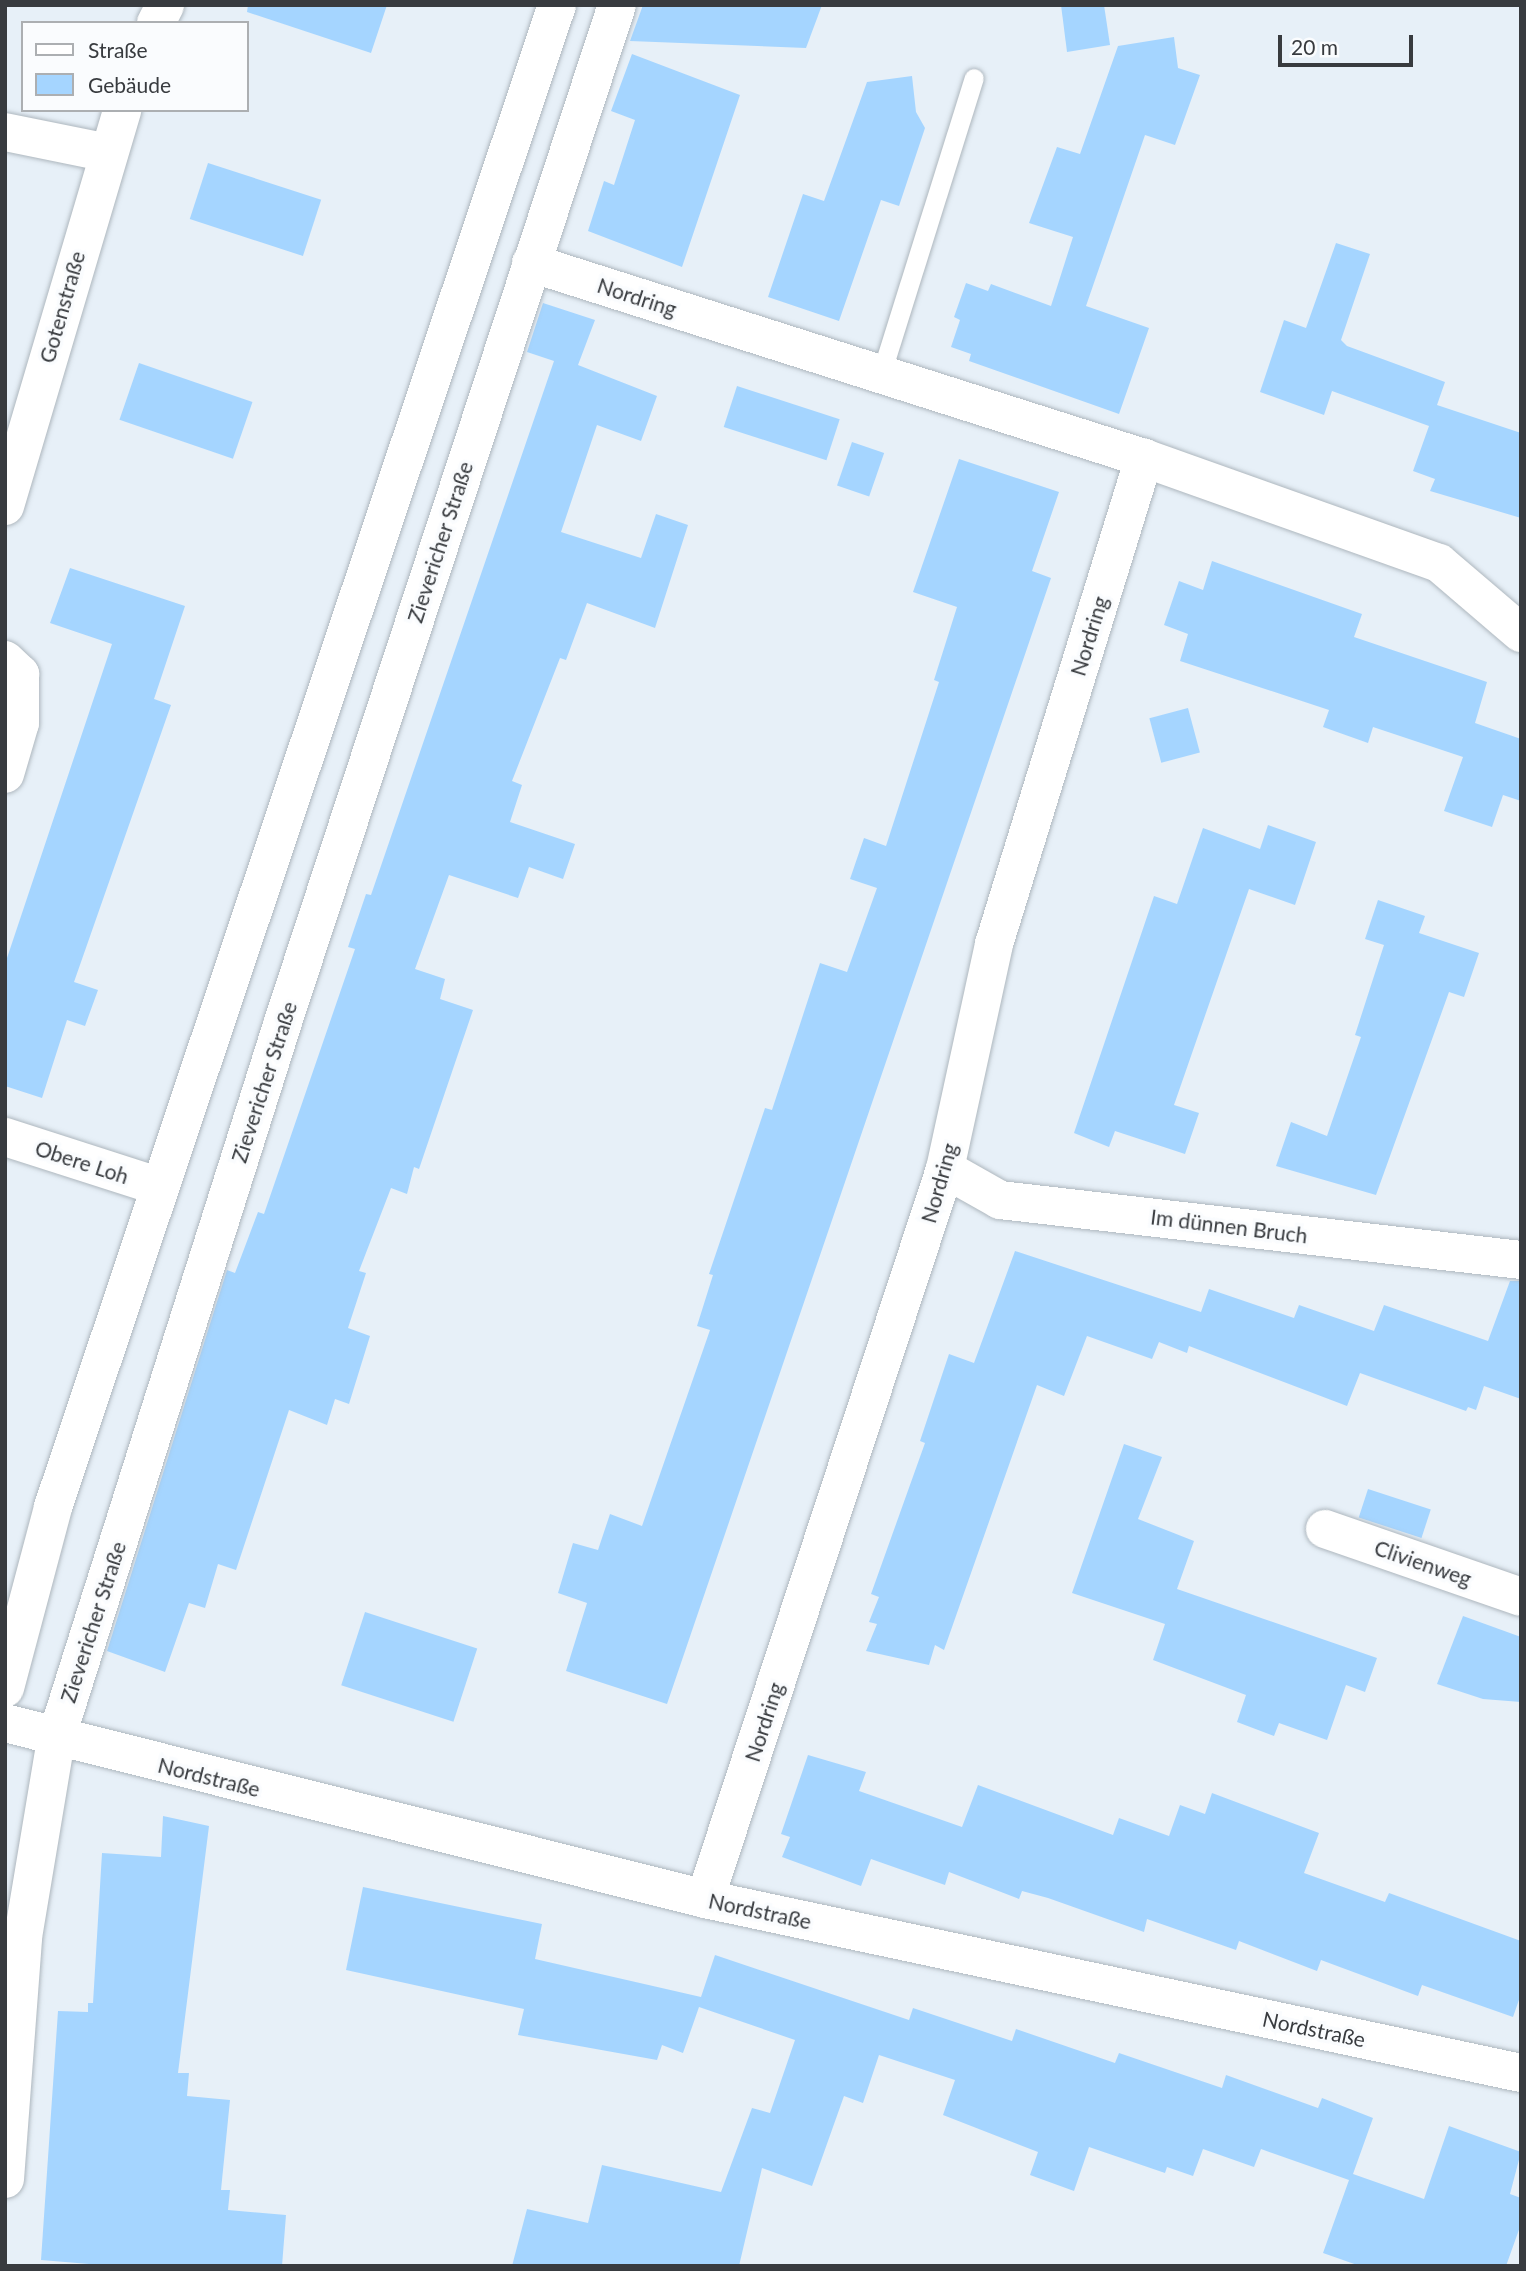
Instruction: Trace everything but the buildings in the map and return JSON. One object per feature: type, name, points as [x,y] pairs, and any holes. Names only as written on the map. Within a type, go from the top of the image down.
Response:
[{"type":"street","points":[[157,21],[165,5]]},
{"type":"street","points":[[5,1688],[53,1507],[158,1186],[557,5]]},
{"type":"street","name":"Zievericher Straße","points":[[5,2179],[23,1937],[57,1739],[283,1022],[617,5]]},
{"type":"street","name":"Gotenstraße","points":[[5,506],[121,112]]},
{"type":"street","points":[[5,132],[108,153]]},
{"type":"street","name":"Nordring","points":[[531,263],[1144,458],[1439,563],[1521,633]]},
{"type":"street","name":"Nordring","points":[[705,1899],[945,1169],[994,944],[1144,458]]},
{"type":"street","points":[[5,660],[20,674],[20,723],[5,774]]},
{"type":"street","name":"Obere Loh","points":[[5,1137],[158,1186]]},
{"type":"street","name":"Im dünnen Bruch","points":[[945,1169],[1000,1200],[1521,1260]]},
{"type":"street","name":"Clivienweg","points":[[1325,1529],[1521,1597]]},
{"type":"street","name":"Nordstraße","points":[[5,1723],[57,1739],[705,1899],[1521,2073]]},
{"type":"lane","points":[[881,374],[974,78]]}]
